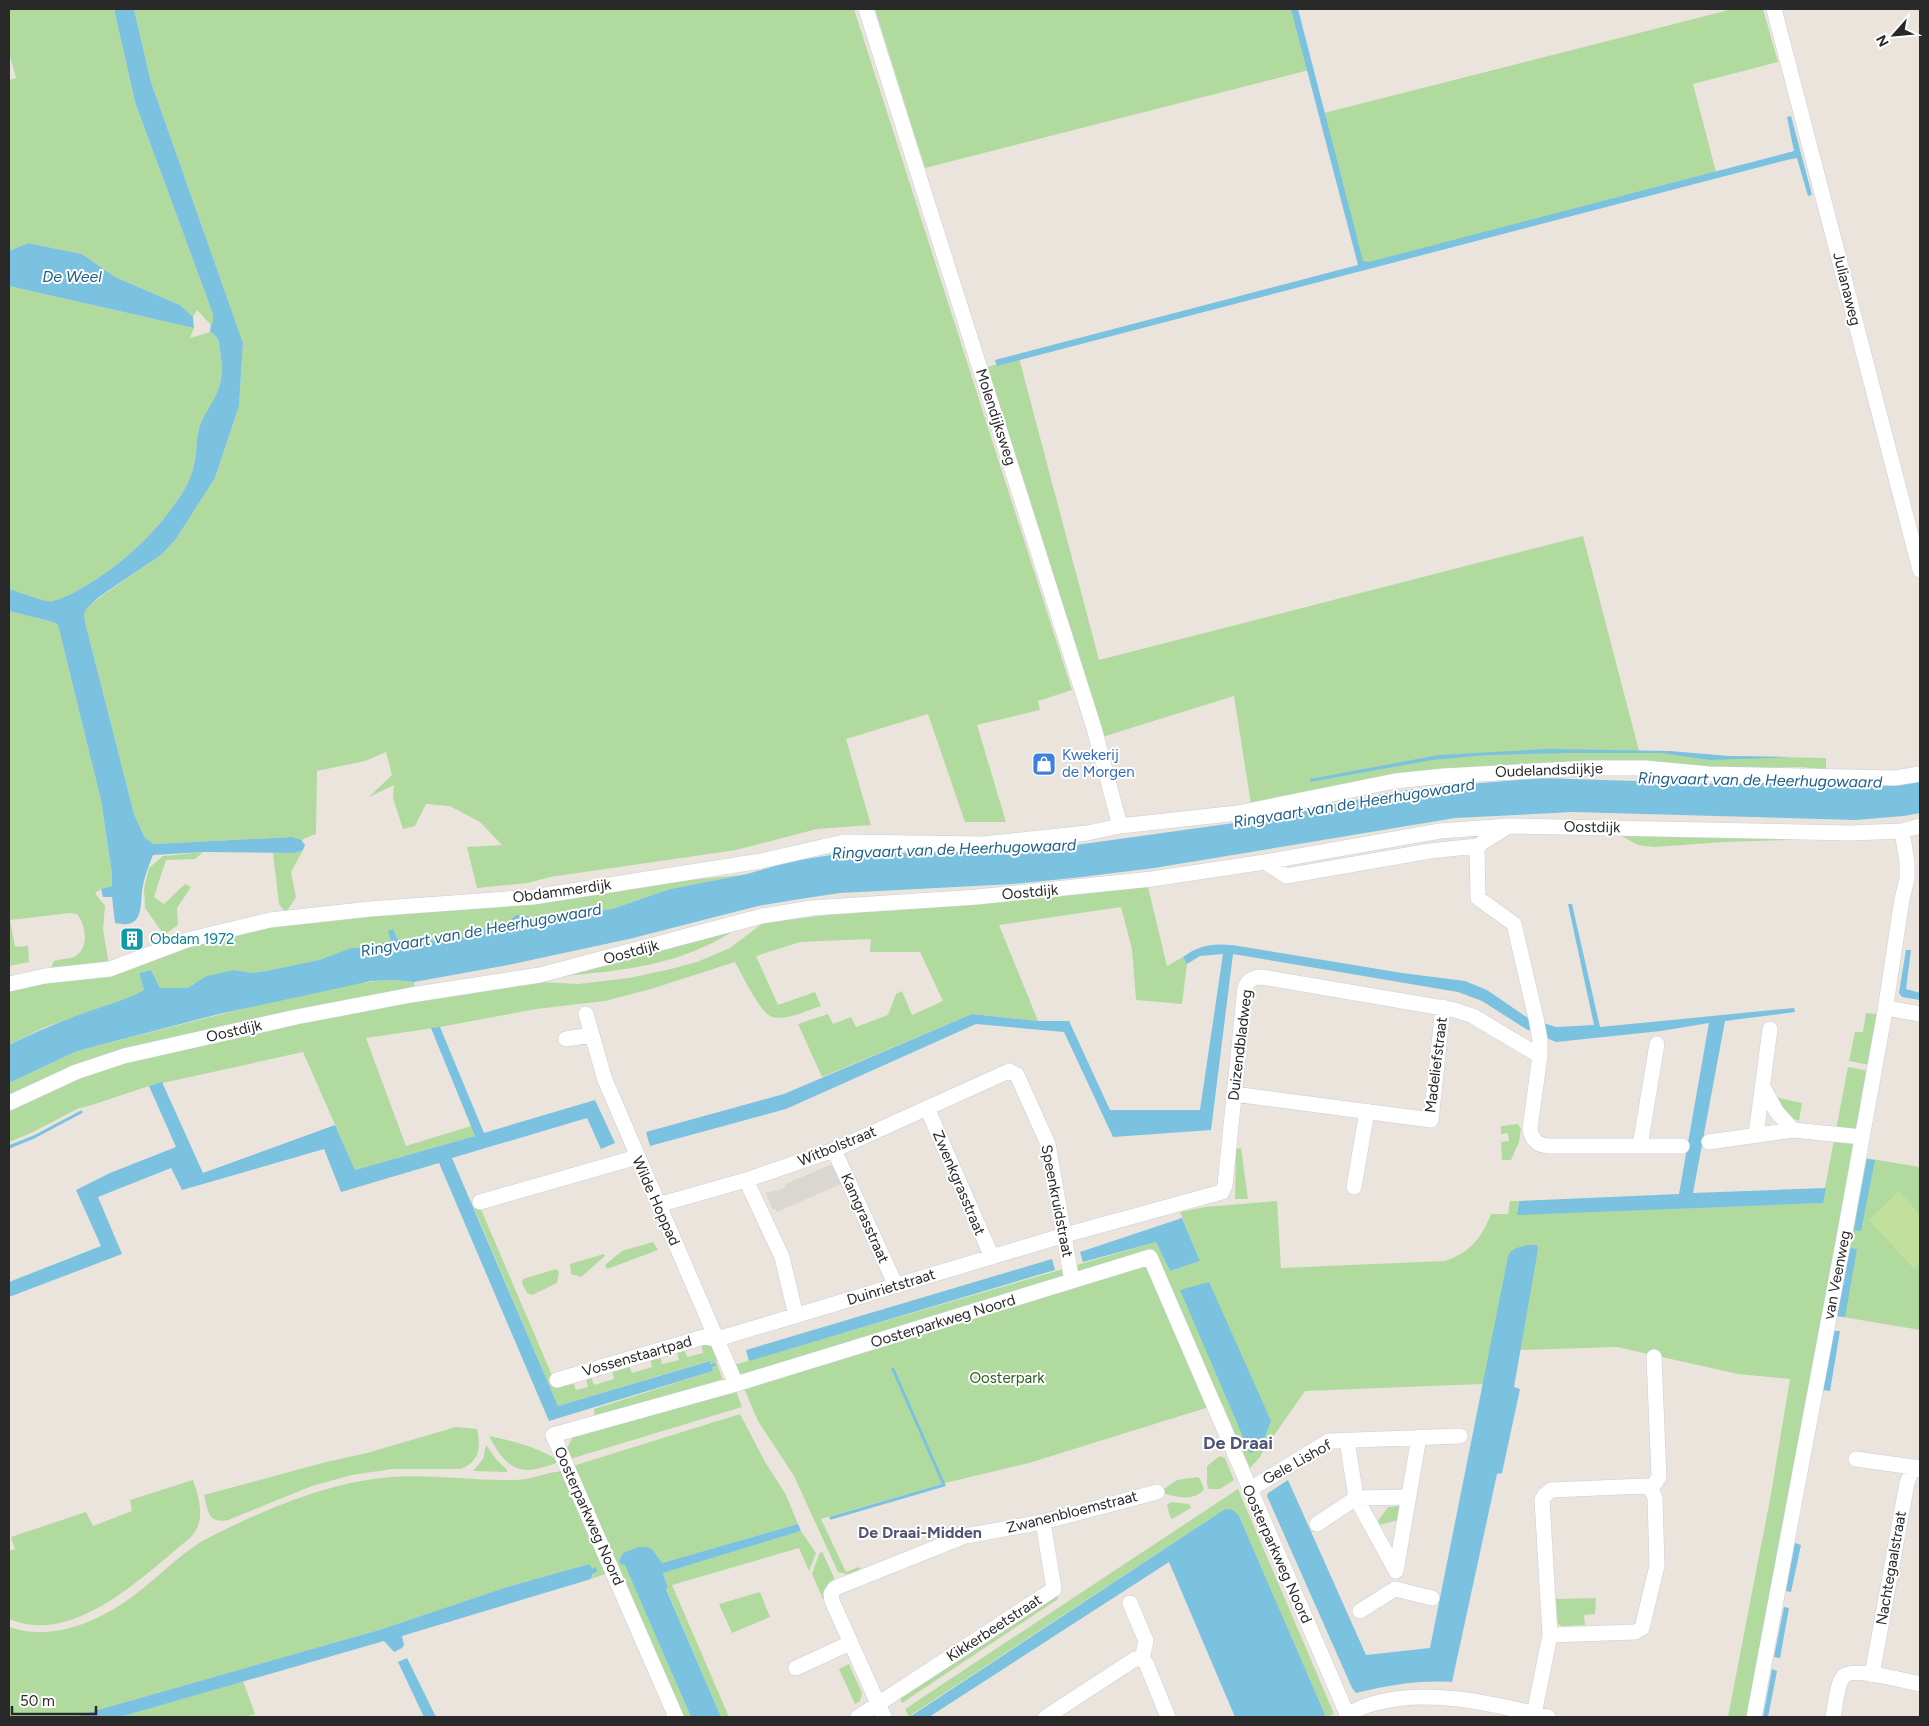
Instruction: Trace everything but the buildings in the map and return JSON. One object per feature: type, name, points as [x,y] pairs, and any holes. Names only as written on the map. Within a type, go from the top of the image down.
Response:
[{"type":"street","name":"Molendijksweg","points":[[866,9],[1091,718],[1120,826]]},
{"type":"street","name":"Julianaweg","points":[[1774,9],[1920,570]]},
{"type":"street","name":"Oudelandsdijkje","points":[[1120,826],[1238,813],[1395,781],[1444,776],[1589,768],[1645,768],[1709,774],[1895,778],[1920,774]]},
{"type":"street","name":"Obdammerdijk","points":[[9,984],[45,976],[110,969],[187,940],[270,920],[370,909],[533,897],[761,861],[844,842],[983,844],[1088,833],[1120,826]]},
{"type":"street","name":"Oostdijk","points":[[9,1103],[76,1072],[124,1056],[296,1017],[411,995],[540,975],[762,916],[812,908],[976,897],[1152,879],[1265,862],[1440,831],[1509,826],[1851,833],[1902,831],[1920,826]]},
{"type":"street","points":[[1265,862],[1286,876],[1430,851],[1477,846],[1509,826]]},
{"type":"street","name":"van Veenweg","points":[[1754,1717],[1886,1008],[1907,879],[1907,862],[1902,831]]},
{"type":"street","points":[[1477,846],[1478,898],[1514,924],[1536,1018],[1540,1040],[1540,1056],[1530,1128],[1531,1134],[1537,1143],[1548,1146],[1682,1146]]},
{"type":"street","name":"Duizendbladweg","points":[[1065,1235],[1222,1192],[1226,1185],[1245,988],[1246,983],[1253,978],[1262,976],[1443,1007],[1473,1016],[1540,1056]]},
{"type":"street","name":"Madeliefstraat","points":[[1234,1094],[1431,1120],[1443,1007]]},
{"type":"street","points":[[1886,1008],[1920,1014]]},
{"type":"street","name":"Wilde Hoppad","points":[[586,1014],[605,1080],[736,1384]]},
{"type":"street","points":[[1756,1135],[1770,1029]]},
{"type":"street","points":[[566,1038],[592,1036]]},
{"type":"street","points":[[1640,1146],[1657,1044]]},
{"type":"street","name":"Witbolstraat","points":[[658,1205],[746,1180],[834,1150],[1009,1071]]},
{"type":"street","name":"Speenkruidstraat","points":[[1009,1071],[1017,1075],[1048,1144],[1072,1281]]},
{"type":"street","points":[[1763,1087],[1776,1111],[1793,1130]]},
{"type":"street","name":"Zwenkgrasstraat","points":[[927,1108],[992,1257]]},
{"type":"street","points":[[1354,1187],[1367,1111]]},
{"type":"street","points":[[1709,1142],[1793,1130],[1862,1137]]},
{"type":"street","name":"Kamgrasstraat","points":[[834,1150],[896,1286]]},
{"type":"street","points":[[480,1202],[637,1157]]},
{"type":"street","points":[[746,1180],[782,1257],[796,1316]]},
{"type":"street","name":"Duinrietstraat","points":[[717,1339],[1065,1235]]},
{"type":"street","name":"Oosterparkweg Noord","points":[[676,1717],[553,1435],[736,1384],[1150,1257],[1255,1486],[1347,1714],[1376,1702],[1425,1697],[1487,1711]]},
{"type":"street","name":"Vossenstaartpad","points":[[557,1380],[704,1337],[717,1339]]},
{"type":"street","points":[[1651,1489],[1659,1477],[1654,1357]]},
{"type":"street","name":"Gele Lishof","points":[[1255,1486],[1329,1441],[1460,1436]]},
{"type":"street","points":[[1395,1589],[1396,1570],[1419,1437]]},
{"type":"street","name":"Gele Lishof","points":[[1347,1440],[1356,1498],[1396,1570]]},
{"type":"street","name":"Nachtegaalstraat","points":[[1856,1459],[1920,1468]]},
{"type":"street","name":"Nachtegaalstraat","points":[[1872,1675],[1906,1483],[1911,1472],[1920,1468]]},
{"type":"street","points":[[1487,1711],[1541,1716],[1550,1635],[1542,1500],[1544,1496],[1551,1490],[1644,1486],[1651,1489],[1655,1498],[1657,1566],[1642,1628],[1635,1632],[1550,1635]]},
{"type":"street","name":"Zwanenbloemstraat","points":[[850,1643],[831,1598],[835,1588],[965,1536],[1043,1522],[1157,1492]]},
{"type":"street","points":[[1317,1524],[1356,1498],[1409,1497]]},
{"type":"street","name":"Kikkerbeetstraat","points":[[881,1711],[1054,1589],[1043,1522]]},
{"type":"street","points":[[1360,1611],[1395,1589],[1432,1598]]},
{"type":"street","points":[[1130,1603],[1146,1641],[1142,1659],[1148,1668],[1168,1717]]},
{"type":"street","points":[[796,1668],[850,1643],[881,1711],[858,1717]]},
{"type":"street","points":[[1046,1717],[1131,1661],[1142,1659]]},
{"type":"street","points":[[1833,1717],[1842,1677],[1847,1674],[1855,1672],[1920,1684]]},
{"type":"green space","points":[[9,9],[114,9],[135,102],[213,314],[211,325],[197,310],[193,317],[180,305],[115,277],[82,254],[28,243],[9,251],[9,80],[16,78],[9,53]]},
{"type":"green space","points":[[134,9],[854,9],[1072,690],[1038,701],[1040,710],[977,725],[1006,822],[965,822],[928,714],[846,739],[871,825],[817,829],[736,850],[550,877],[528,883],[477,888],[467,847],[502,845],[480,822],[450,806],[426,804],[415,826],[403,829],[393,798],[394,785],[369,797],[392,775],[386,752],[365,761],[317,771],[316,834],[303,839],[302,842],[292,837],[154,844],[145,838],[134,814],[84,614],[87,608],[99,598],[161,555],[176,539],[215,478],[239,406],[243,343],[151,82]]},
{"type":"green space","points":[[875,9],[1293,9],[1309,70],[925,168]]},
{"type":"green space","points":[[1733,9],[1763,9],[1778,62],[1693,84],[1717,176],[1362,268],[1320,114]]},
{"type":"green space","points":[[9,286],[194,328],[190,338],[210,332],[217,337],[219,345],[222,370],[220,383],[200,427],[197,436],[193,470],[180,496],[157,527],[121,561],[94,581],[63,598],[52,601],[38,599],[9,589]]},
{"type":"green space","points":[[1019,358],[1099,660],[1583,536],[1639,751],[1728,756],[1826,758],[1826,769],[1798,767],[1748,769],[1624,762],[1251,804],[1234,696],[1102,737],[987,367]]},
{"type":"green space","points":[[9,611],[53,622],[58,625],[101,800],[112,874],[112,886],[95,893],[105,906],[103,929],[109,965],[49,972],[54,961],[74,957],[79,953],[84,943],[83,924],[77,914],[70,913],[10,920],[15,947],[28,946],[29,962],[9,966]]},
{"type":"green space","points":[[1616,833],[1819,839],[1725,842],[1654,847],[1638,845]]},
{"type":"green space","points":[[303,850],[291,872],[296,897],[286,913],[279,904],[273,853],[295,853]]},
{"type":"green space","points":[[203,852],[195,859],[166,860],[154,897],[164,904],[185,884],[191,887],[177,908],[178,925],[164,935],[145,908],[144,888],[149,868],[163,856]]},
{"type":"green space","points":[[741,875],[670,889],[612,909],[546,919],[519,916],[509,921],[503,927],[477,929],[462,937],[431,941],[419,946],[397,938],[393,929],[392,941],[363,948],[351,948],[319,960],[266,971],[253,973],[234,970],[193,984],[187,988],[160,988],[151,970],[139,973],[144,990],[127,999],[45,1027],[9,1045],[9,989],[194,944],[282,925],[344,917],[507,906],[597,895],[679,881]]},
{"type":"green space","points":[[1148,887],[1167,966],[1183,957],[1187,964],[1182,1004],[1136,1000],[1132,949],[1121,907],[999,925],[1038,1021],[972,1014],[822,1077],[798,1024],[828,1014],[833,1024],[851,1017],[856,1027],[888,1015],[896,994],[902,991],[912,1015],[943,1001],[920,952],[870,952],[871,939],[800,942],[756,956],[778,1005],[815,992],[821,1006],[784,1018],[772,1017],[767,1014],[757,1001],[735,962],[651,989],[605,1001],[536,1009],[440,1027],[366,1038],[406,1146],[471,1126],[475,1136],[355,1170],[303,1052],[149,1086],[79,1108],[31,1133],[9,1142],[9,1108],[74,1078],[106,1068],[318,1018],[539,982],[578,984],[629,978],[697,962],[730,948],[763,923],[828,915],[952,906]]},
{"type":"green space","points":[[744,925],[704,947],[674,958],[628,969],[564,976]]},
{"type":"green space","points":[[394,980],[414,982],[415,988],[137,1047],[9,1097],[9,1083],[75,1052],[326,990],[366,982]]},
{"type":"green space","points":[[1866,1013],[1878,1014],[1870,1065],[1849,1061],[1855,1032],[1863,1032]]},
{"type":"green space","name":"Oosterpark","points":[[1848,1067],[1869,1071],[1853,1156],[1920,1167],[1920,1330],[1825,1314],[1747,1717],[1728,1717],[1771,1494],[1790,1379],[1738,1374],[1617,1347],[1520,1350],[1482,1384],[1305,1391],[1260,1457],[1250,1468],[1222,1403],[1029,1463],[945,1483],[821,1519],[846,1572],[859,1567],[862,1571],[852,1575],[838,1572],[794,1476],[758,1421],[734,1365],[1156,1242],[1170,1271],[1200,1261],[1180,1212],[1205,1207],[1277,1201],[1281,1268],[1445,1261],[1461,1254],[1474,1244],[1491,1214],[1508,1214],[1510,1201],[1519,1201],[1517,1214],[1822,1203]]},
{"type":"green space","points":[[1775,1097],[1802,1103],[1799,1121],[1789,1117]]},
{"type":"green space","points":[[1518,1124],[1521,1129],[1519,1142],[1511,1160],[1502,1160],[1501,1142],[1509,1141],[1508,1133],[1501,1134],[1501,1126]]},
{"type":"green space","points":[[1241,1148],[1248,1199],[1235,1199],[1236,1149]]},
{"type":"green space","points":[[1899,1191],[1920,1215],[1920,1264],[1914,1269],[1869,1220]]},
{"type":"green space","points":[[477,1200],[557,1387],[573,1382],[576,1390],[588,1387],[586,1378],[591,1377],[594,1385],[614,1379],[612,1371],[629,1366],[632,1373],[652,1367],[650,1359],[660,1356],[662,1364],[679,1360],[677,1352],[684,1349],[687,1357],[703,1353],[701,1344],[708,1345],[715,1350],[719,1360],[716,1361],[723,1380],[595,1419],[594,1409],[713,1371],[712,1367],[716,1367],[709,1361],[558,1406],[471,1201]]},
{"type":"green space","points":[[653,1242],[658,1250],[607,1269],[605,1265],[622,1251]]},
{"type":"green space","points":[[604,1254],[605,1256],[581,1277],[571,1274],[570,1264]]},
{"type":"green space","points":[[556,1269],[559,1272],[557,1283],[532,1295],[527,1293],[522,1283],[523,1279]]},
{"type":"green space","points":[[736,1391],[742,1407],[570,1459],[566,1450],[574,1435]]},
{"type":"green space","points":[[740,1414],[765,1462],[785,1493],[798,1524],[662,1563],[653,1550],[623,1553],[619,1561],[621,1564],[625,1564],[691,1717],[682,1717],[573,1466]]},
{"type":"green space","points":[[456,1427],[477,1429],[479,1442],[478,1453],[475,1458],[461,1469],[392,1469],[352,1475],[312,1486],[228,1520],[216,1520],[208,1511],[204,1495],[326,1462],[367,1453]]},
{"type":"green space","points":[[489,1436],[534,1448],[559,1461],[530,1470],[515,1467],[503,1458]]},
{"type":"green space","points":[[486,1445],[507,1472],[473,1471],[483,1459]]},
{"type":"green space","points":[[1220,1456],[1225,1458],[1234,1480],[1220,1489],[1209,1489],[1207,1485],[1207,1466]]},
{"type":"green space","points":[[561,1471],[608,1573],[591,1579],[593,1575],[589,1564],[504,1588],[379,1630],[73,1717],[9,1717],[9,1627],[27,1631],[46,1632],[82,1624],[100,1616],[133,1596],[193,1547],[271,1508],[337,1486],[381,1478],[414,1476],[519,1480]]},
{"type":"green space","points":[[1198,1477],[1204,1489],[1196,1495],[1180,1497],[1164,1493],[1164,1489],[1177,1480]]},
{"type":"green space","points":[[193,1480],[200,1510],[200,1518],[195,1532],[130,1587],[107,1603],[83,1615],[58,1623],[34,1625],[9,1619],[9,1551],[15,1549],[11,1537],[86,1512],[93,1526],[132,1511],[130,1500]]},
{"type":"green space","points":[[1238,1489],[1334,1714],[1326,1717],[1239,1516],[1225,1509],[911,1715],[912,1717],[909,1717],[905,1709]]},
{"type":"green space","points":[[1171,1502],[1189,1504],[1191,1508],[1172,1519],[1167,1505]]},
{"type":"green space","points":[[1400,1506],[1398,1520],[1380,1525],[1378,1521],[1388,1507]]},
{"type":"green space","points":[[801,1531],[816,1553],[809,1571],[799,1548],[672,1585],[729,1717],[721,1717],[666,1588],[668,1588],[663,1573]]},
{"type":"green space","points":[[822,1551],[835,1580],[825,1589],[826,1597],[823,1599],[812,1574],[819,1554]]},
{"type":"green space","points":[[760,1592],[770,1617],[732,1633],[719,1604]]},
{"type":"green space","points":[[1057,1593],[1058,1599],[902,1703],[900,1697]]},
{"type":"green space","points":[[1596,1598],[1595,1614],[1584,1615],[1585,1625],[1562,1626],[1558,1624],[1556,1599]]},
{"type":"green space","points":[[849,1664],[862,1693],[860,1701],[855,1704],[839,1669]]},
{"type":"green space","points":[[243,1681],[255,1714],[245,1717],[120,1717]]},
{"type":"shaded area","points":[[835,1163],[843,1183],[777,1212],[776,1209],[773,1210],[765,1191],[767,1193],[777,1191],[786,1187],[785,1184]]},
{"type":"water","points":[[114,9],[134,9],[151,82],[243,343],[239,406],[215,478],[176,539],[161,555],[99,597],[87,608],[84,614],[85,622],[134,814],[145,838],[154,844],[292,837],[301,840],[305,845],[303,850],[295,853],[203,852],[153,855],[144,881],[139,914],[132,923],[125,924],[115,923],[112,897],[103,897],[101,889],[112,886],[112,874],[101,800],[58,625],[53,622],[9,611],[9,589],[49,601],[63,598],[108,571],[133,551],[157,527],[189,481],[194,465],[197,436],[204,416],[219,388],[221,379],[222,365],[219,342],[217,337],[210,332],[213,314],[135,102]]},
{"type":"water","points":[[1291,9],[1298,9],[1363,261],[1369,262],[1794,151],[1787,117],[1791,116],[1812,195],[1808,196],[1797,158],[1787,160],[997,366],[995,360],[1358,265]]},
{"type":"water","name":"De Weel","points":[[28,243],[82,254],[115,277],[180,305],[193,317],[194,328],[9,286],[9,251]]},
{"type":"water","points":[[1548,749],[1670,751],[1728,756],[1790,757],[1710,760],[1661,753],[1487,755],[1432,760],[1310,782],[1310,779],[1439,755]]},
{"type":"water","name":"Ringvaart van de Heerhugowaard","points":[[1541,778],[1727,784],[1807,782],[1848,785],[1889,785],[1920,780],[1920,813],[1855,820],[1573,812],[1455,818],[1154,868],[1082,877],[1013,884],[840,893],[758,906],[629,939],[508,965],[414,982],[394,980],[371,981],[219,1014],[75,1052],[9,1083],[9,1045],[57,1023],[123,1000],[144,990],[139,973],[151,970],[160,988],[187,988],[207,976],[234,970],[253,973],[266,971],[319,960],[351,948],[363,948],[391,941],[388,931],[393,929],[397,938],[419,946],[431,941],[462,937],[477,929],[503,927],[516,915],[546,919],[612,909],[670,889],[747,874],[793,861],[831,855],[976,852],[1076,845],[1277,817],[1393,792]]},
{"type":"water","points":[[1568,904],[1572,904],[1600,1027],[1794,1008],[1795,1012],[1725,1021],[1693,1193],[1826,1188],[1823,1203],[1517,1215],[1519,1201],[1679,1194],[1709,1023],[1661,1031],[1556,1042],[1526,1029],[1482,1001],[1458,992],[1233,954],[1211,1130],[1113,1137],[1064,1032],[976,1024],[786,1109],[650,1146],[646,1132],[784,1094],[972,1014],[1038,1021],[1069,1021],[1110,1110],[1200,1110],[1223,954],[1200,956],[1187,964],[1183,957],[1196,949],[1216,945],[1238,946],[1402,973],[1465,981],[1487,990],[1528,1018],[1556,1027],[1594,1025]]},
{"type":"water","points":[[1906,950],[1911,950],[1906,989],[1920,993],[1920,1000],[1902,997],[1899,993]]},
{"type":"water","points":[[440,1027],[484,1133],[595,1100],[615,1143],[601,1149],[587,1118],[452,1158],[558,1406],[710,1361],[711,1364],[715,1363],[716,1366],[712,1367],[713,1371],[549,1421],[439,1163],[341,1192],[324,1149],[182,1190],[171,1168],[98,1197],[122,1254],[9,1297],[9,1282],[101,1246],[76,1190],[110,1173],[176,1147],[149,1086],[162,1082],[203,1173],[335,1125],[355,1170],[475,1136],[431,1028]]},
{"type":"water","points":[[1867,1159],[1875,1160],[1861,1231],[1854,1230]]},
{"type":"water","points":[[1182,1218],[1200,1261],[1170,1271],[1156,1242],[1083,1262],[1080,1252]]},
{"type":"water","points":[[1527,1245],[1537,1245],[1538,1249],[1514,1387],[1520,1389],[1502,1473],[1497,1474],[1452,1682],[1404,1684],[1356,1693],[1352,1688],[1267,1496],[1268,1493],[1288,1480],[1366,1655],[1430,1648],[1508,1257],[1513,1250]]},
{"type":"water","points":[[1850,1248],[1857,1249],[1845,1317],[1837,1316]]},
{"type":"water","points":[[1052,1259],[1055,1270],[749,1361],[746,1350]]},
{"type":"water","points":[[1209,1282],[1271,1421],[1262,1444],[1252,1453],[1250,1453],[1180,1290]]},
{"type":"water","points":[[1834,1331],[1840,1331],[1830,1391],[1823,1390]]},
{"type":"water","points":[[1225,1509],[1233,1510],[1239,1516],[1326,1717],[1235,1717],[1169,1562],[929,1717],[911,1716]]},
{"type":"water","points":[[798,1524],[801,1531],[663,1573],[668,1588],[666,1589],[721,1717],[691,1717],[625,1565],[619,1561],[623,1553],[639,1547],[647,1547],[653,1550],[662,1563]]},
{"type":"water","points":[[1795,1543],[1801,1545],[1791,1592],[1786,1591]]},
{"type":"water","points":[[589,1564],[592,1569],[596,1567],[597,1572],[593,1573],[591,1579],[402,1636],[404,1645],[394,1652],[384,1641],[120,1717],[73,1717],[379,1630],[504,1588]]},
{"type":"water","points":[[1784,1607],[1789,1608],[1780,1658],[1774,1657]]},
{"type":"water","points":[[407,1658],[436,1717],[424,1717],[398,1662]]},
{"type":"water","points":[[1772,1669],[1777,1671],[1768,1717],[1763,1717]]},
{"type":"waterway","points":[[9,1147],[34,1137],[81,1112]]},
{"type":"waterway","points":[[831,1518],[944,1485],[893,1369]]},
{"type":"place","name":"Kwekerij de Morgen","points":[[1044,764]]},
{"type":"place","name":"Obdam 1972","points":[[132,939]]},
{"type":"district","name":"De Draai","points":[[1238,1443]]},
{"type":"district","name":"De Draai-Midden","points":[[920,1532]]}]
